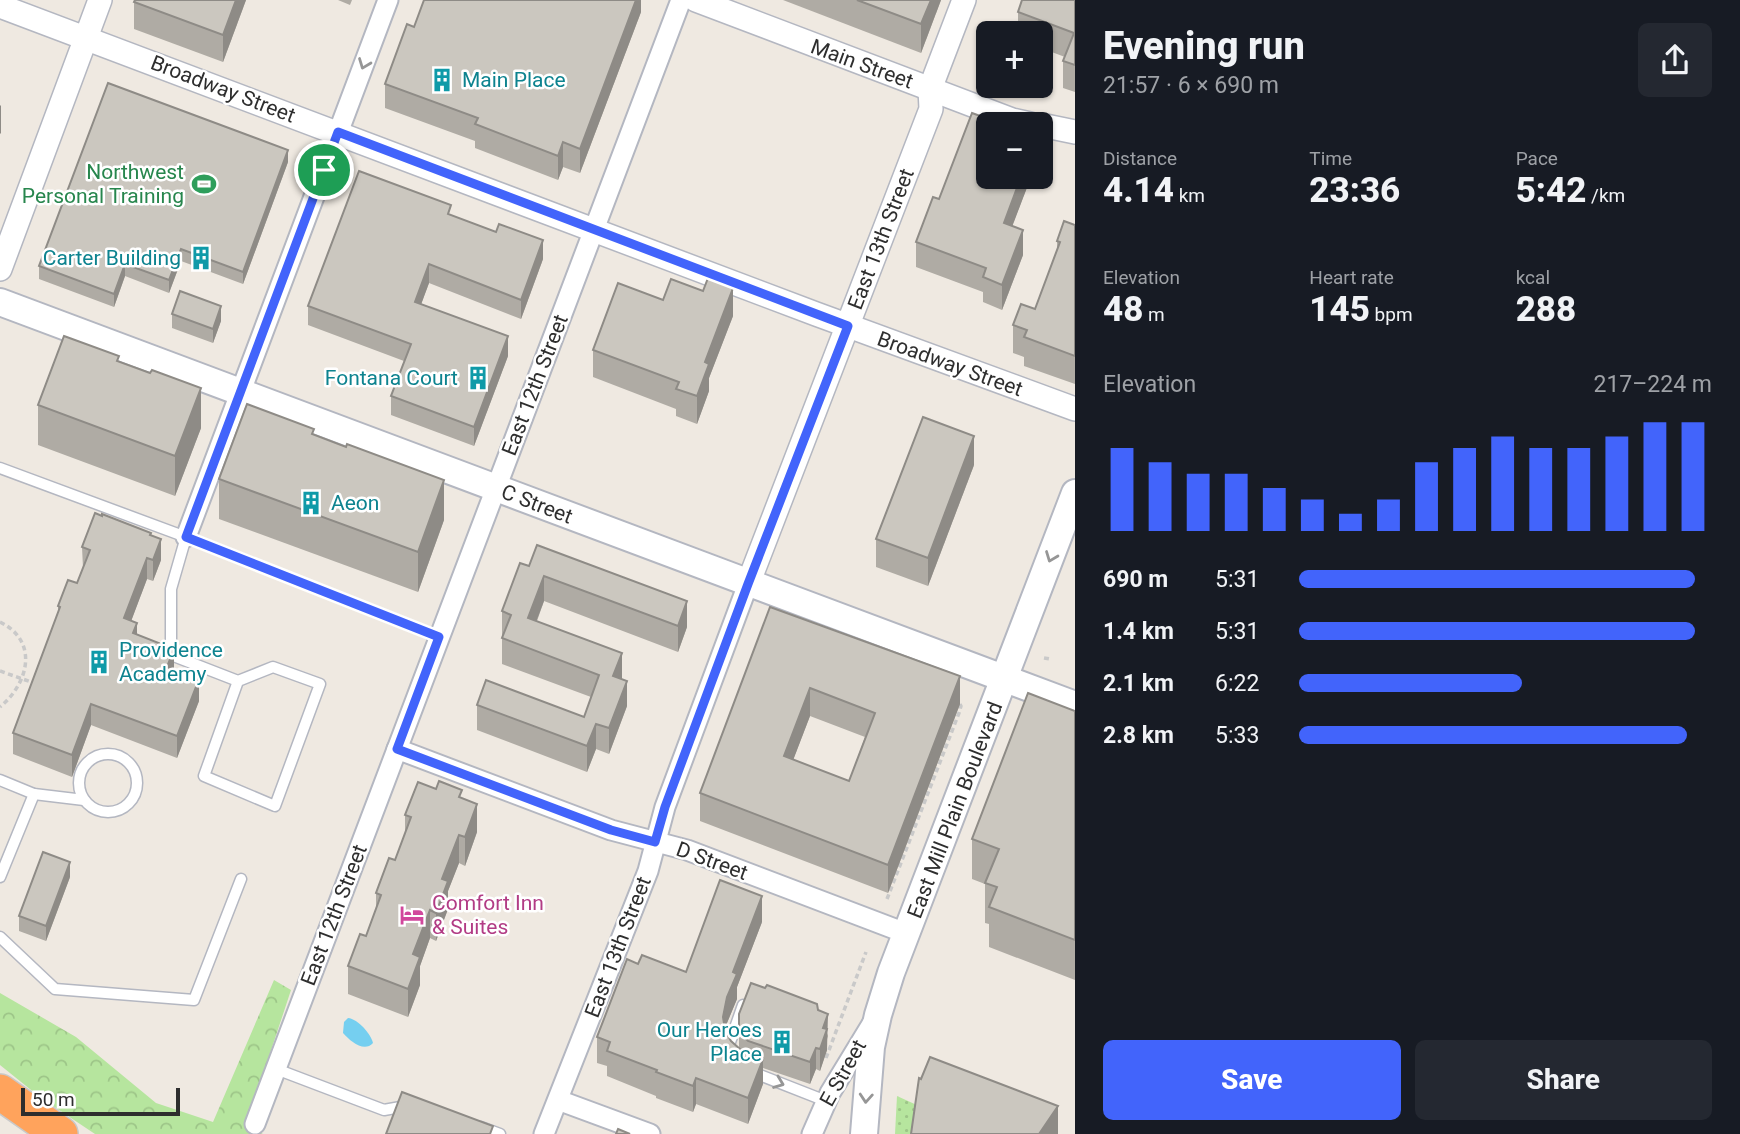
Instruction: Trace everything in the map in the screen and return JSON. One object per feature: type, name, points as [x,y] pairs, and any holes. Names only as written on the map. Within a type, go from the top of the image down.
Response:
[{"type":"highway","points":[[0,1092],[60,1134]]},
{"type":"main road","name":"C Street","points":[[0,302],[1075,705]]},
{"type":"main road","name":"East Mill Plain Boulevard","points":[[864,1134],[871,1047],[891,973],[1075,493]]},
{"type":"street","points":[[0,269],[100,0]]},
{"type":"street","points":[[186,537],[388,0]]},
{"type":"street","name":"East 12th Street","points":[[255,1124],[681,0]]},
{"type":"street","name":"Main Street","points":[[695,0],[996,112]]},
{"type":"street","name":"East 13th Street","points":[[544,1134],[648,871],[665,807],[931,109],[930,89],[964,0]]},
{"type":"street","name":"Broadway Street","points":[[0,6],[594,231],[1075,409]]},
{"type":"street","points":[[1053,126],[1075,132]]},
{"type":"street","name":"D Street","points":[[397,749],[611,830],[687,850],[908,934]]},
{"type":"street","name":"E Street","points":[[812,1134],[819,1098],[846,1064],[878,1015]]},
{"type":"street","points":[[558,1100],[650,1134]]},
{"type":"lane","points":[[0,468],[186,537],[439,637]]},
{"type":"lane","points":[[186,537],[171,589],[171,655],[238,681],[273,667],[320,684],[275,806],[204,776],[238,681]]},
{"type":"lane","points":[[0,780],[34,794],[83,800],[98,812],[118,812],[126,807],[137,791],[138,782],[131,764],[113,754],[94,757],[86,764],[79,781],[83,800]]},
{"type":"lane","points":[[0,877],[34,794]]},
{"type":"lane","points":[[0,937],[55,989],[194,1000],[241,879]]},
{"type":"lane","points":[[747,995],[729,1045],[739,1066],[819,1098]]},
{"type":"lane","points":[[275,1069],[384,1110],[412,1104],[421,1106]]},
{"type":"lane","points":[[471,1123],[500,1134]]},
{"type":"path","points":[[0,622],[14,629],[23,641],[26,657],[22,679],[11,698],[0,707]]},
{"type":"path","points":[[0,671],[37,685]]},
{"type":"path","points":[[887,899],[961,706],[956,698],[958,694]]},
{"type":"path","points":[[819,1098],[866,952]]},
{"type":"green space","points":[[274,980],[291,990],[246,1126],[263,1134],[95,1134],[41,1098],[0,1065],[0,993],[76,1037],[156,1103],[213,1122]]},
{"type":"green space","points":[[897,1096],[919,1106],[915,1134],[895,1134]]},
{"type":"water","points":[[348,1018],[364,1028],[373,1043],[366,1047],[361,1046],[343,1033],[344,1022]]},
{"type":"building","points":[[236,0],[223,35],[134,2]]},
{"type":"building","points":[[424,0],[636,0],[580,149],[563,142],[558,156],[475,124],[478,118],[385,84],[407,24],[414,27]]},
{"type":"building","points":[[857,0],[931,0],[921,24]]},
{"type":"building","points":[[1022,0],[1075,0],[1075,65],[1063,61],[1074,33],[1053,25],[1053,21],[1042,21],[1018,12]]},
{"type":"building","points":[[108,83],[288,150],[243,272],[181,249],[169,280],[125,264],[114,294],[39,266]]},
{"type":"building","points":[[972,113],[976,114],[976,189],[1017,189],[1004,223],[1023,230],[1002,285],[983,277],[986,268],[916,242],[933,197],[939,199]]},
{"type":"building","points":[[359,171],[451,205],[448,214],[496,232],[499,224],[543,240],[521,300],[429,264],[415,302],[508,336],[474,427],[391,396],[411,344],[308,306]]},
{"type":"building","points":[[1064,221],[1075,225],[1075,356],[1024,337],[1027,330],[1013,325],[1021,304],[1035,309],[1060,242],[1057,241]]},
{"type":"building","points":[[708,278],[733,288],[705,362],[709,364],[697,396],[676,389],[679,382],[593,350],[618,283],[663,300],[671,279],[703,291]]},
{"type":"building","points":[[180,291],[221,306],[213,329],[172,314]]},
{"type":"building","points":[[64,336],[119,356],[117,361],[150,373],[152,370],[201,388],[175,456],[38,405]]},
{"type":"building","points":[[247,404],[314,429],[312,434],[444,480],[418,552],[219,479]]},
{"type":"building","points":[[923,417],[974,436],[928,558],[876,539]]},
{"type":"building","name":"Providence Academy","points":[[95,513],[161,539],[153,560],[147,558],[124,618],[137,623],[133,633],[174,649],[167,667],[199,679],[177,736],[91,704],[72,755],[13,733],[68,580],[77,583],[90,550],[82,547]]},
{"type":"building","points":[[537,545],[687,601],[678,626],[544,576],[528,618],[622,653],[613,676],[627,681],[609,728],[596,724],[587,746],[477,705],[486,680],[584,717],[599,675],[502,638],[511,615],[502,611],[520,563],[529,566]]},
{"type":"building","points":[[770,607],[960,676],[888,865],[700,793]],"holes":[[[810,688],[875,713],[849,781],[784,756]]]},
{"type":"building","points":[[1028,693],[1075,711],[1075,940],[989,907],[997,887],[985,883],[999,849],[972,839]]},
{"type":"building","name":"Comfort Inn & Suites","points":[[439,781],[462,790],[459,797],[477,804],[465,837],[459,835],[442,879],[448,881],[436,913],[430,910],[413,954],[420,957],[408,989],[348,966],[360,934],[366,936],[381,895],[376,893],[389,858],[395,860],[411,817],[405,815],[418,782],[436,789]]},
{"type":"building","points":[[43,852],[70,862],[46,926],[19,916]]},
{"type":"building","points":[[720,880],[762,896],[733,972],[737,974],[727,997],[723,1017],[725,1030],[731,1041],[741,1050],[763,1059],[748,1098],[696,1078],[693,1086],[656,1072],[657,1070],[607,1051],[610,1042],[597,1037],[627,959],[638,964],[642,955],[686,972]]},
{"type":"building","points":[[751,983],[765,988],[767,985],[817,1004],[818,1010],[828,1014],[823,1028],[827,1029],[820,1049],[816,1048],[810,1062],[748,1041],[742,1035],[739,1029],[739,1014]]},
{"type":"building","points":[[930,1057],[1058,1106],[1039,1134],[911,1134],[919,1078],[921,1079]]},
{"type":"building","points":[[402,1092],[493,1126],[490,1134],[386,1134]]},
{"type":"building","points":[[618,1129],[630,1134],[616,1134]]},
{"type":"place","name":"Main Place","points":[[442,80]]},
{"type":"place","name":"Northwest Personal Training","points":[[204,184]]},
{"type":"place","name":"Carter Building","points":[[201,258]]},
{"type":"place","name":"Fontana Court","points":[[478,378]]},
{"type":"place","name":"Aeon","points":[[311,503]]},
{"type":"place","name":"Providence Academy","points":[[99,662]]},
{"type":"place","name":"Comfort Inn & Suites","points":[[412,915]]},
{"type":"place","name":"Our Heroes Place","points":[[782,1042]]},
{"type":"route","points":[[338,132],[848,326],[748,584],[665,807],[655,842],[611,830],[397,749],[439,637],[186,537],[324,170],[338,132]]}]
